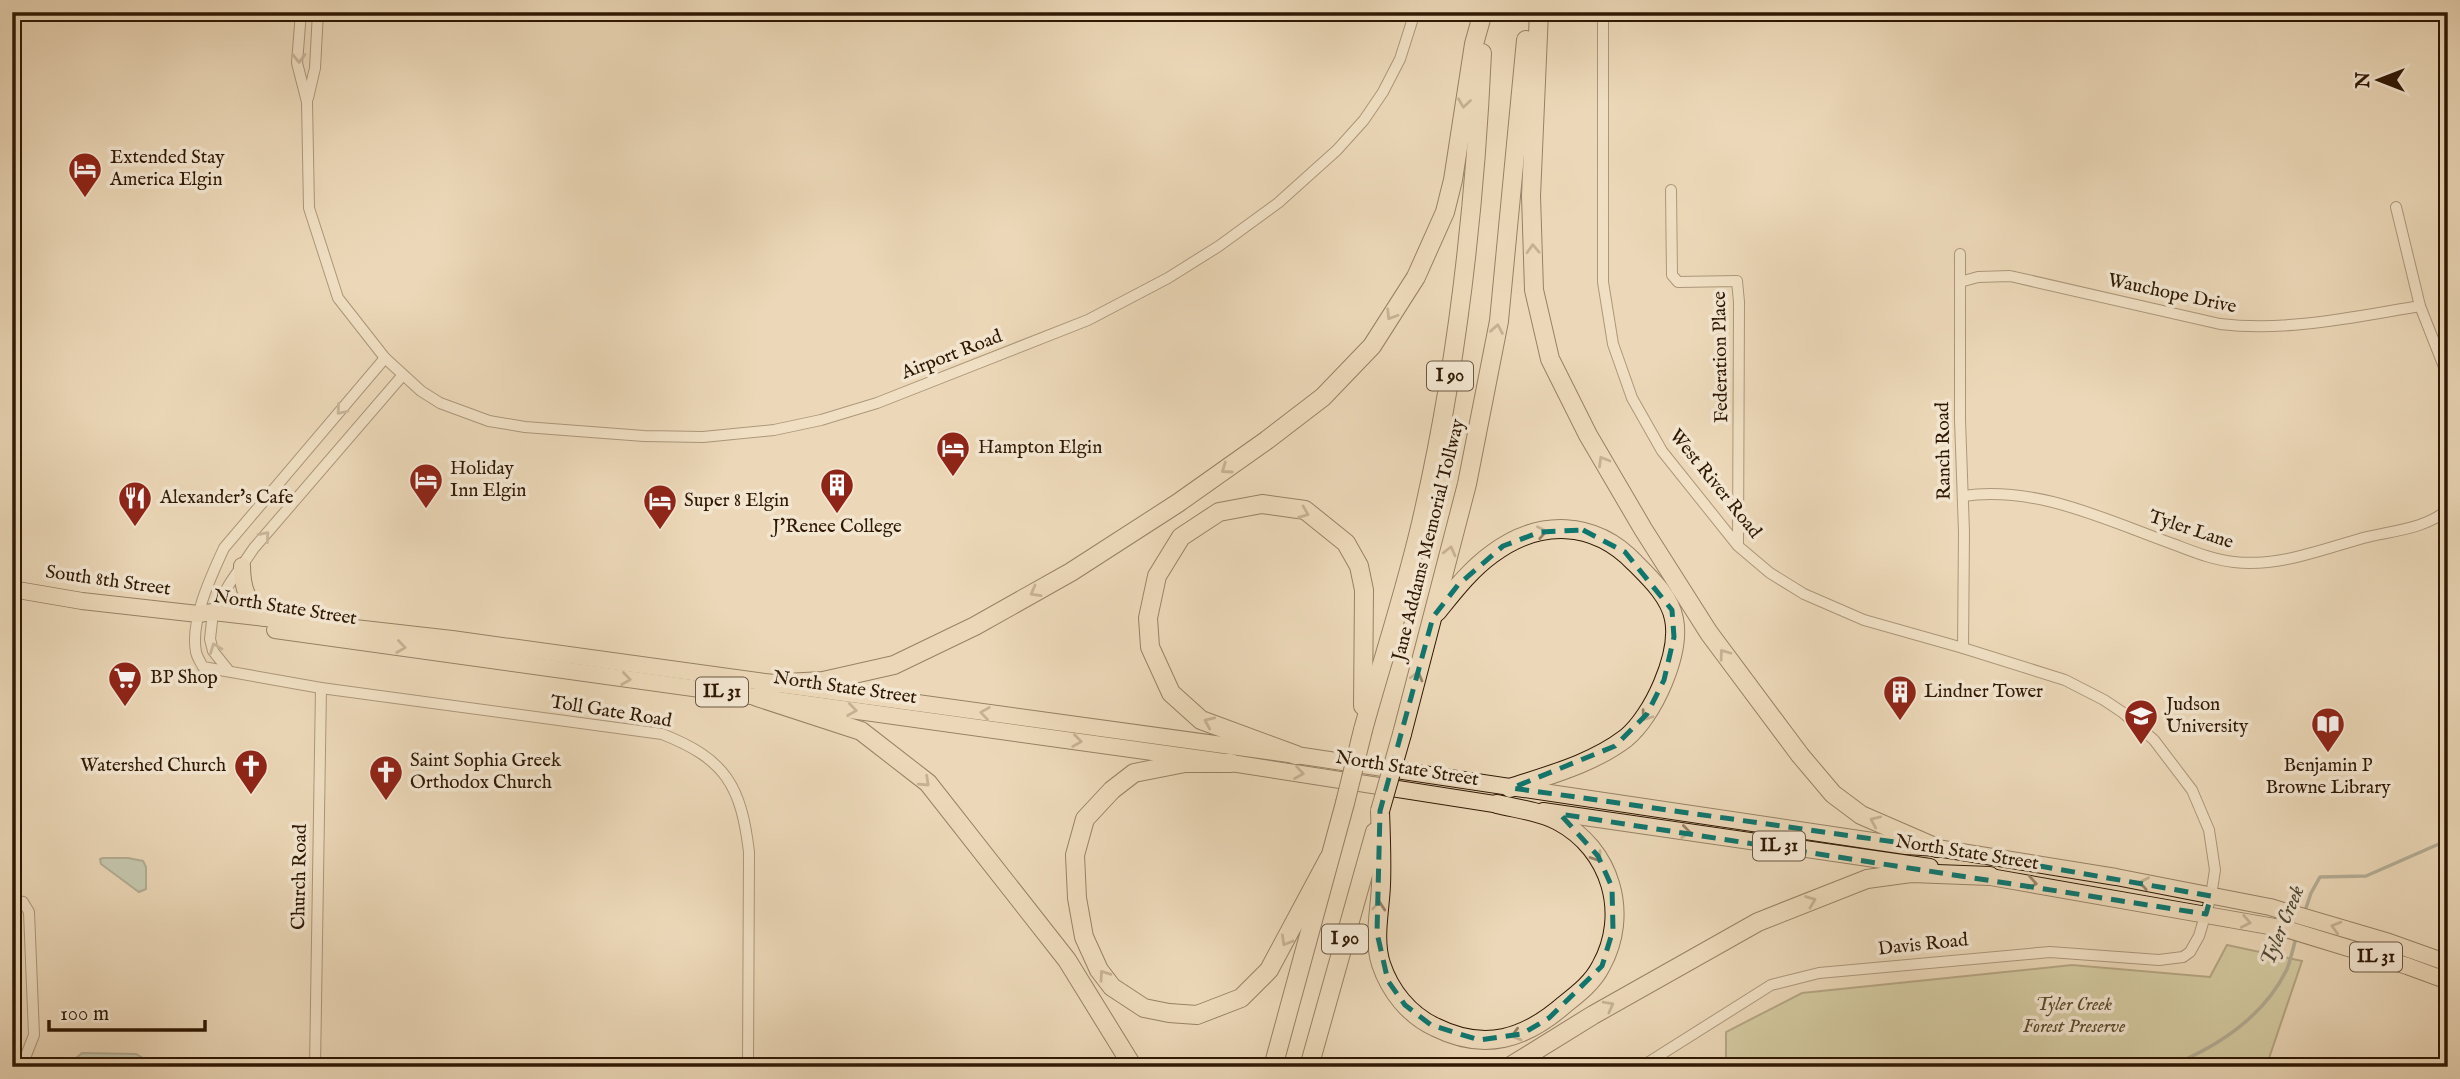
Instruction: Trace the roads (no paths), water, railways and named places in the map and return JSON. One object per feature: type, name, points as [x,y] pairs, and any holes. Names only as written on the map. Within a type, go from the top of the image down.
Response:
[{"type":"highway","points":[[762,690],[823,681],[894,665],[975,626],[1071,572],[1178,503],[1323,397],[1372,346],[1416,277],[1445,212],[1453,180],[1472,55],[1483,12]]},
{"type":"highway","name":"Jane Addams Memorial Tollway","points":[[1273,1067],[1424,511],[1455,345],[1477,146],[1483,12]]},
{"type":"highway","name":"Jane Addams Memorial Tollway","points":[[1309,1067],[1402,734],[1467,484],[1499,321],[1526,56],[1527,12]]},
{"type":"highway","points":[[1539,12],[1531,196],[1534,290],[1550,359],[1588,435],[1643,529],[1709,633],[1792,745],[1833,794],[1861,815],[1937,848]]},
{"type":"highway","points":[[1296,755],[1201,720],[1171,693],[1150,647],[1148,618],[1157,576],[1181,537],[1219,512],[1262,504],[1305,510],[1346,543],[1359,566],[1364,590],[1363,730]]},
{"type":"highway","points":[[1433,617],[1458,585],[1490,555],[1523,537],[1559,529],[1583,530],[1625,552],[1652,581],[1672,610],[1675,622],[1674,637],[1664,680],[1653,705],[1639,725],[1615,746],[1589,761],[1510,788]]},
{"type":"highway","points":[[762,690],[861,731],[928,783],[1067,960],[1133,1067]]},
{"type":"highway","points":[[1231,763],[1185,764],[1134,773],[1112,790],[1085,819],[1075,855],[1077,898],[1084,937],[1099,970],[1112,987],[1144,1008],[1169,1013],[1197,1015],[1241,998],[1269,970],[1329,858]]},
{"type":"highway","points":[[1380,811],[1382,863],[1378,951],[1388,981],[1405,1005],[1431,1025],[1467,1038],[1490,1040],[1522,1034],[1534,1028],[1586,986],[1602,966],[1609,947],[1615,913],[1612,887],[1607,873],[1598,856],[1578,834],[1548,816],[1497,804]]},
{"type":"highway","points":[[1509,1067],[1593,1015],[1758,922],[1867,879],[1911,873],[1990,876]]},
{"type":"main road","points":[[242,566],[245,593],[264,618]]},
{"type":"main road","name":"South 8th Street","points":[[12,589],[82,601],[207,616]]},
{"type":"main road","name":"North State Street","points":[[207,616],[762,690],[1296,755],[1906,846],[1937,848],[2116,877],[2290,913],[2448,962]]},
{"type":"main road","name":"North State Street","points":[[207,616],[264,618],[452,639],[1497,804],[1990,876],[2286,929],[2448,981]]},
{"type":"street","points":[[301,12],[297,63],[307,102]]},
{"type":"street","points":[[307,102],[315,68],[318,12]]},
{"type":"street","name":"Airport Road","points":[[307,102],[309,208],[338,298],[402,376],[440,402],[489,421],[525,427],[644,436],[704,437],[774,430],[821,420],[877,402],[1097,316],[1168,278],[1219,246],[1287,194],[1337,150],[1364,120],[1383,92],[1400,59],[1415,12]]},
{"type":"street","name":"West River Road","points":[[1603,12],[1603,282],[1614,344],[1632,398],[1662,451],[1738,546],[1787,584],[1864,621],[1963,648],[2064,680],[2104,700],[2154,740],[2192,790],[2209,830],[2215,870],[2206,914]]},
{"type":"street","name":"Federation Place","points":[[1671,190],[1672,275],[1678,282],[1737,281],[1740,302],[1738,546]]},
{"type":"street","points":[[2396,207],[2420,306],[2448,377]]},
{"type":"street","name":"Ranch Road","points":[[1960,254],[1963,648]]},
{"type":"street","name":"Wauchope Drive","points":[[1961,282],[1978,277],[2010,276],[2220,324],[2247,327],[2290,326],[2420,306]]},
{"type":"street","name":"Toll Gate Road","points":[[385,358],[224,548],[212,573],[207,616],[196,653],[203,667],[321,688],[662,734],[687,744],[708,757],[727,778],[741,803],[746,825],[749,852],[748,1067]]},
{"type":"street","name":"Toll Gate Road","points":[[229,671],[213,651],[207,616],[254,548],[402,376]]},
{"type":"street","name":"Tyler Lane","points":[[1963,496],[2003,493],[2052,502],[2212,557],[2248,563],[2292,558],[2435,520],[2448,509]]},
{"type":"street","name":"Church Road","points":[[315,1067],[321,688]]},
{"type":"street","points":[[12,900],[23,902],[29,912],[34,1035],[25,1058],[25,1067]]},
{"type":"street","name":"Davis Road","points":[[1641,1067],[1754,995],[1787,980],[1819,973],[2036,953],[2064,952],[2159,960],[2183,957],[2195,945],[2206,914]]},
{"type":"water","points":[[100,859],[143,861],[146,867],[146,889],[139,892],[136,890],[101,864]]},
{"type":"water","points":[[82,1053],[136,1054],[146,1060],[149,1067],[74,1067],[76,1058]]},
{"type":"waterway","name":"Tyler Creek","points":[[2304,914],[2320,877],[2366,876],[2448,840]]},
{"type":"waterway","name":"Tyler Creek","points":[[2168,1067],[2220,1040],[2252,1016],[2277,986],[2287,969],[2296,938]]},
{"type":"place","name":"Extended Stay America Elgin","points":[[85,199]]},
{"type":"place","name":"Hampton Elgin","points":[[953,478]]},
{"type":"place","name":"Holiday Inn Elgin","points":[[426,510]]},
{"type":"place","name":"J'Renee College","points":[[837,515]]},
{"type":"place","name":"Alexander's Cafe","points":[[135,528]]},
{"type":"place","name":"Super 8 Elgin","points":[[660,531]]},
{"type":"place","name":"BP Shop","points":[[125,708]]},
{"type":"place","name":"Lindner Tower","points":[[1900,722]]},
{"type":"place","name":"Judson University","points":[[2141,746]]},
{"type":"place","name":"Benjamin P Browne Library","points":[[2328,754]]},
{"type":"place","name":"Watershed Church","points":[[251,796]]},
{"type":"place","name":"Saint Sophia Greek Orthodox Church","points":[[386,802]]},
{"type":"park label","name":"Tyler Creek Forest Preserve","points":[[2074,1016]]}]
